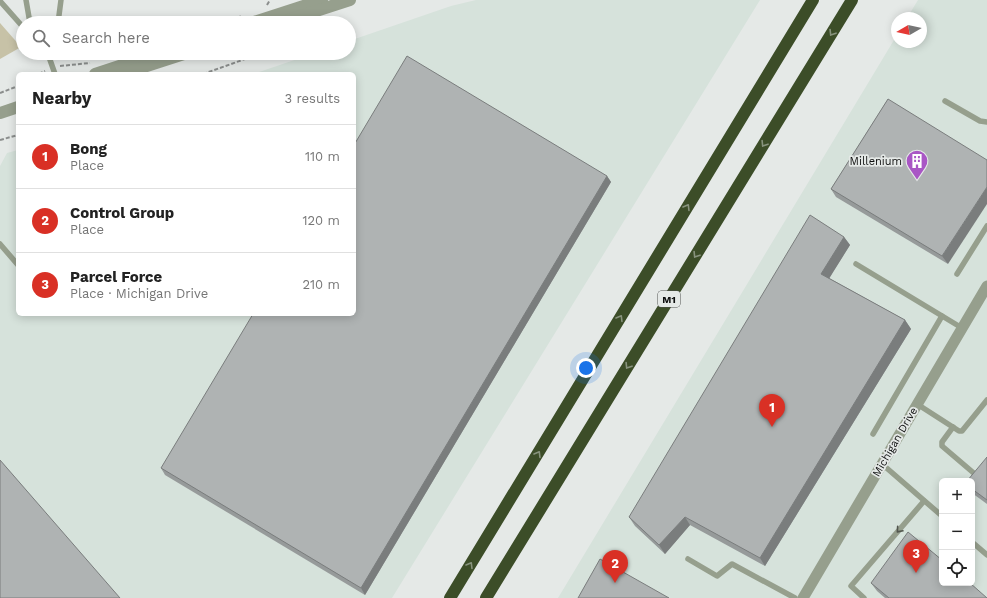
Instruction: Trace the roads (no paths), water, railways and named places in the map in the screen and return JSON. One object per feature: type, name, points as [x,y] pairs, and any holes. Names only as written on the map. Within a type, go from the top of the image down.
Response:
[{"type":"highway","points":[[450,598],[813,0]]},
{"type":"highway","name":"M1","points":[[486,598],[852,0]]},
{"type":"street","points":[[275,16],[322,0]]},
{"type":"street","points":[[288,16],[296,10],[350,0]]},
{"type":"street","points":[[101,72],[138,60]]},
{"type":"street","points":[[128,72],[165,60]]},
{"type":"street","points":[[0,105],[16,100]]},
{"type":"street","points":[[0,113],[16,108]]},
{"type":"street","name":"Michigan Drive","points":[[803,598],[987,286]]},
{"type":"lane","points":[[26,0],[29,16]]},
{"type":"lane","points":[[59,16],[62,0]]},
{"type":"lane","points":[[0,1],[16,19]]},
{"type":"lane","points":[[50,60],[54,72]]},
{"type":"lane","points":[[945,101],[980,121],[987,122]]},
{"type":"lane","points":[[957,274],[987,226]]},
{"type":"lane","points":[[0,244],[16,263]]},
{"type":"lane","points":[[856,264],[962,328]]},
{"type":"lane","points":[[873,434],[942,316]]},
{"type":"lane","points":[[917,404],[959,431],[965,429],[987,400]]},
{"type":"lane","points":[[953,427],[942,442],[942,446],[976,475]]},
{"type":"lane","points":[[882,464],[940,514]]},
{"type":"lane","points":[[864,598],[851,586],[924,501]]},
{"type":"lane","points":[[975,545],[987,555]]},
{"type":"lane","points":[[688,559],[717,576],[732,564],[795,598]]},
{"type":"place","name":"Millenium","points":[[917,180]]},
{"type":"place","name":"Bong","points":[[772,427]]},
{"type":"place","name":"Parcel Force","points":[[916,573]]},
{"type":"place","name":"Control Group","points":[[615,583]]}]
